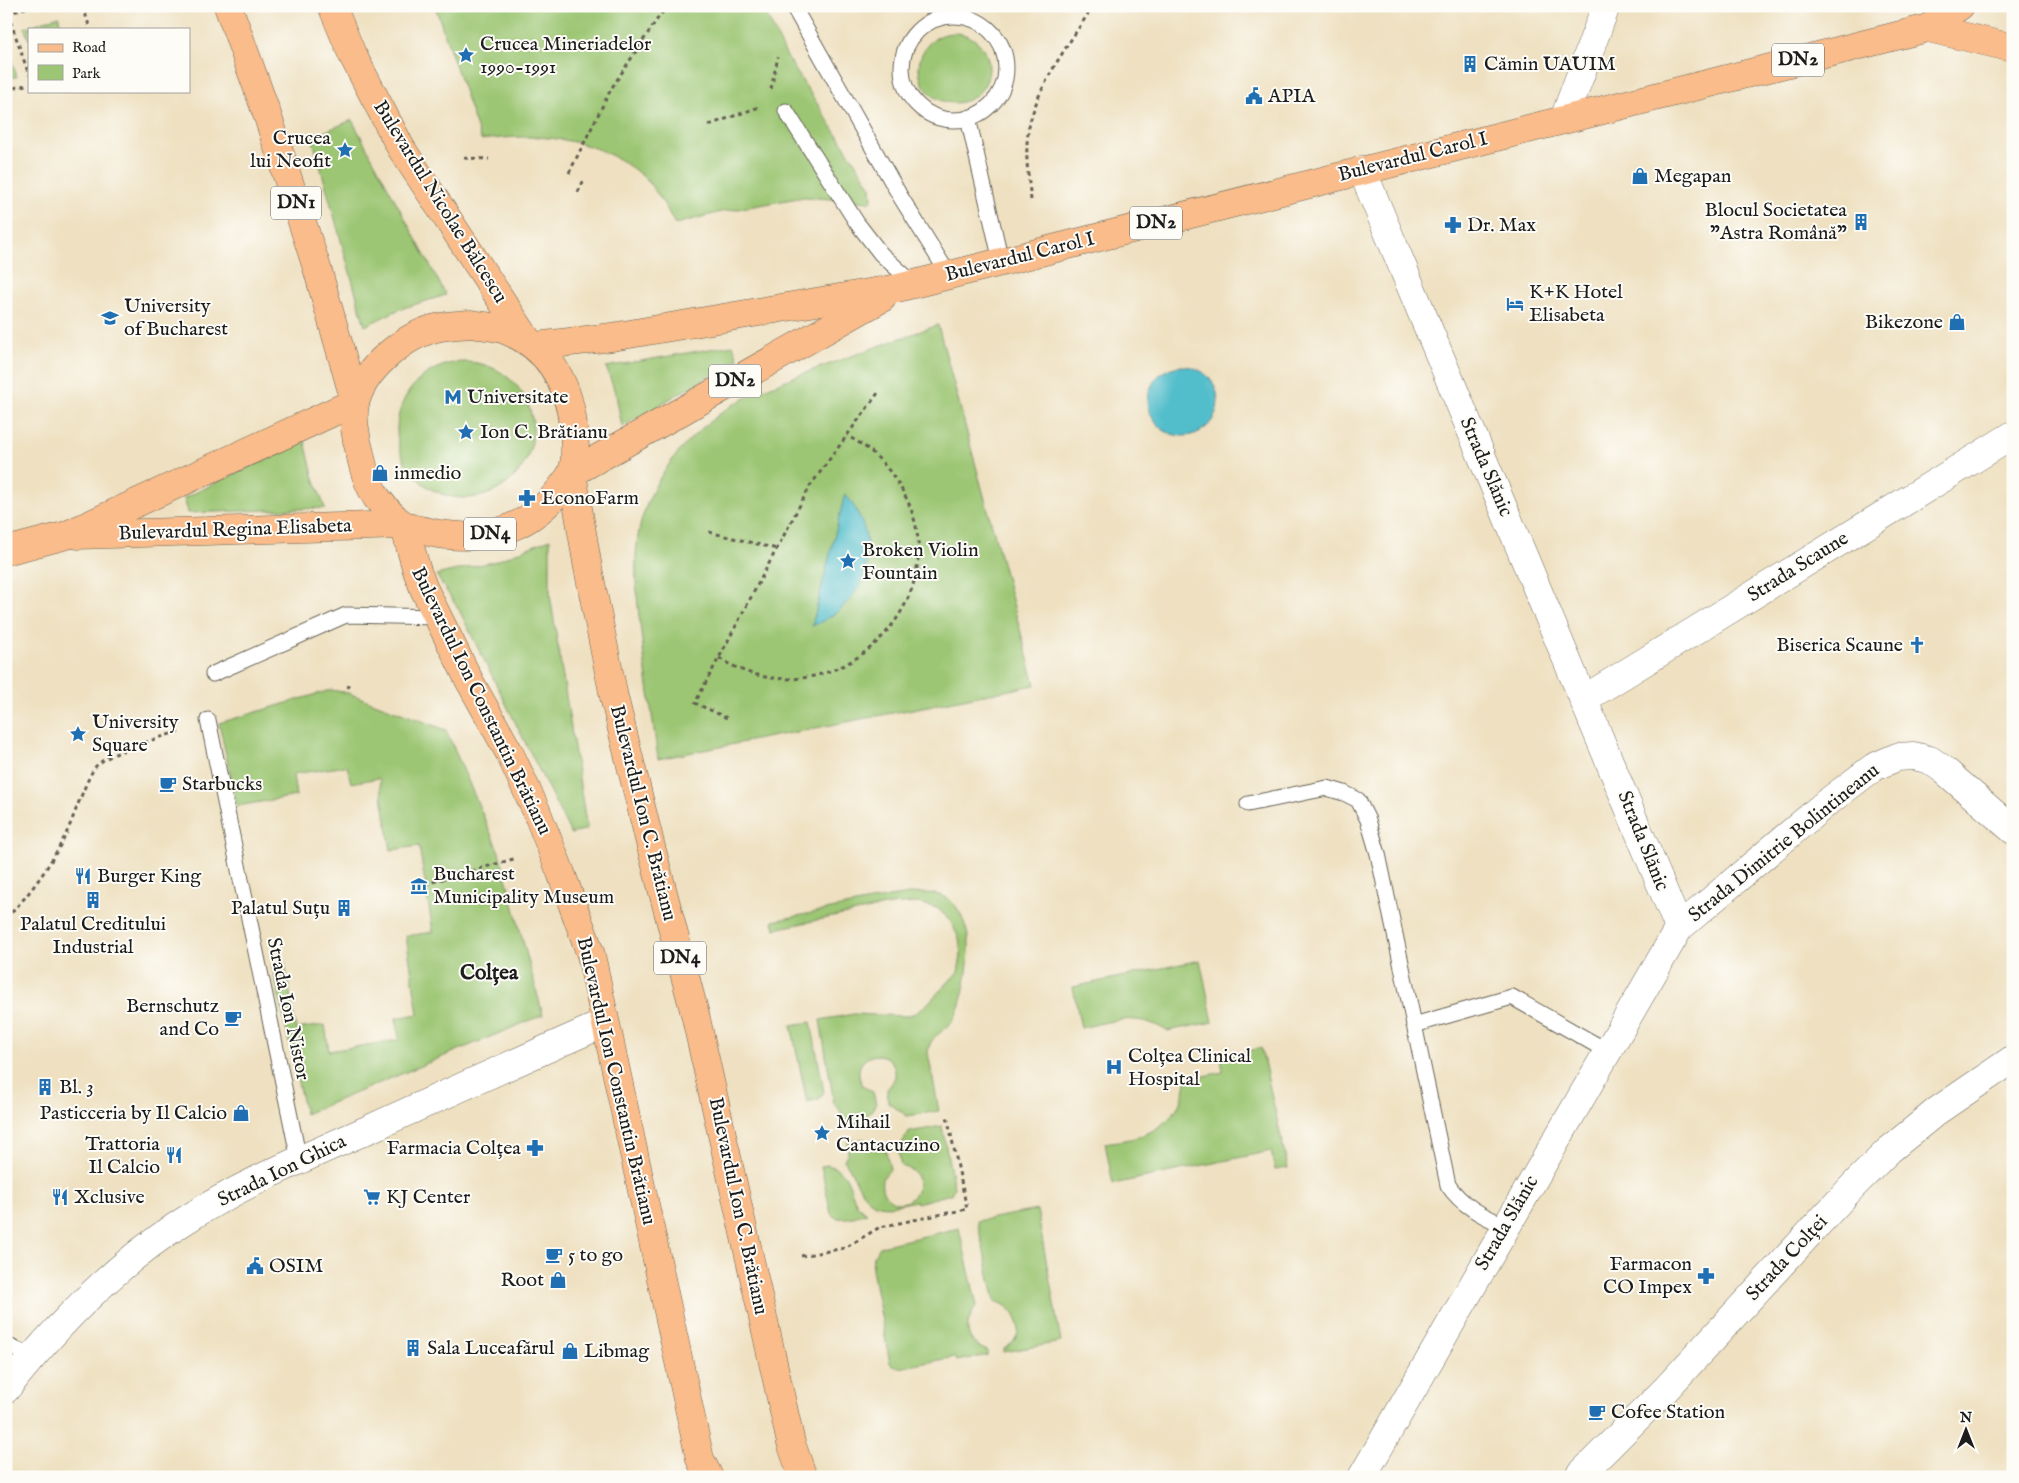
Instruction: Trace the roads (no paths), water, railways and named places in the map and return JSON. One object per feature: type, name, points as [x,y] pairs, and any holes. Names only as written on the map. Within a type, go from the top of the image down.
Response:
[{"type":"main road","name":"DN1","points":[[228,6],[268,117],[317,268],[355,402]]},
{"type":"main road","name":"Bulevardul Nicolae Bălcescu","points":[[332,6],[352,54],[401,148],[532,344]]},
{"type":"main road","name":"DN2","points":[[1928,28],[1960,6]]},
{"type":"main road","name":"Bulevardul Carol I","points":[[532,344],[622,335],[906,286],[1928,28]]},
{"type":"main road","name":"DN2","points":[[1928,28],[2013,48]]},
{"type":"main road","name":"Bulevardul Carol I","points":[[572,473],[906,286]]},
{"type":"main road","name":"DN4","points":[[355,402],[367,380],[391,352],[412,337],[440,327],[471,324],[504,329],[532,344],[557,371],[571,407],[575,440],[572,473],[540,511],[524,522],[506,530],[483,536],[444,536],[404,525]]},
{"type":"main road","points":[[355,402],[356,436],[364,469],[377,497],[404,525]]},
{"type":"main road","name":"Bulevardul Regina Elisabeta","points":[[6,551],[67,536],[355,402]]},
{"type":"main road","name":"Bulevardul Ion C. Brătianu","points":[[572,473],[614,697],[699,1032],[791,1443]]},
{"type":"main road","name":"Bulevardul Regina Elisabeta","points":[[67,536],[404,525]]},
{"type":"main road","name":"Bulevardul Ion Constantin Brătianu","points":[[404,525],[417,571],[437,616],[509,752],[536,810],[591,955],[703,1471]]},
{"type":"main road","name":"DN4","points":[[790,1477],[791,1443]]},
{"type":"main road","name":"DN4","points":[[791,1443],[803,1477]]},
{"type":"street","points":[[1564,119],[1606,6]]},
{"type":"street","name":"Strada Slănic","points":[[1362,170],[1679,928],[1606,1051],[1362,1477]]},
{"type":"street","name":"Strada Scaune","points":[[1584,699],[2013,434]]},
{"type":"street","name":"Strada Dimitrie Bolintineanu","points":[[1679,928],[1825,804],[1874,767],[1897,757],[1914,756],[1930,760],[2013,830]]},
{"type":"street","name":"Strada Ion Ghica","points":[[6,1388],[74,1311],[144,1250],[181,1223],[213,1204],[299,1160],[605,1023]]},
{"type":"street","name":"Strada Colței","points":[[1578,1477],[1665,1390],[1854,1185],[1888,1152],[1937,1111],[2013,1059]]},
{"type":"lane","points":[[347,6],[352,54]]},
{"type":"lane","points":[[793,6],[900,196],[950,275]]},
{"type":"lane","points":[[953,16],[969,18],[984,25],[996,37],[1004,52],[1006,68],[1003,85],[995,99],[983,111],[968,118],[950,119],[933,116],[918,106],[907,92],[902,75],[902,58],[908,41],[920,28],[935,19],[953,16]]},
{"type":"lane","points":[[786,111],[857,223],[906,286]]},
{"type":"lane","points":[[968,118],[1001,261]]},
{"type":"lane","points":[[213,674],[346,615],[437,616]]},
{"type":"lane","name":"Strada Ion Nistor","points":[[208,720],[299,1160]]},
{"type":"lane","points":[[1248,804],[1327,788],[1344,792],[1358,800],[1368,820],[1378,854],[1448,1185],[1455,1196],[1477,1213],[1505,1226]]},
{"type":"lane","points":[[1414,1025],[1512,997],[1606,1051]]},
{"type":"lane","points":[[6,1346],[24,1353],[35,1353]]},
{"type":"water","points":[[1183,366],[1196,369],[1208,376],[1215,388],[1218,401],[1215,414],[1208,426],[1196,433],[1183,436],[1170,433],[1158,426],[1151,414],[1148,401],[1151,388],[1158,376],[1170,369]]},
{"type":"water","points":[[845,494],[857,513],[865,532],[867,551],[865,569],[858,587],[847,602],[832,616],[812,626]]},
{"type":"place","name":"Crucea Mineriadelor 1990-1991","points":[[466,55]]},
{"type":"place","name":"Cămin UAUIM","points":[[1470,64]]},
{"type":"place","name":"APIA","points":[[1254,96]]},
{"type":"place","name":"Crucea lui Neofit","points":[[345,150]]},
{"type":"place","name":"Megapan","points":[[1640,176]]},
{"type":"place","name":"Blocul Societatea \"Astra Română\"","points":[[1861,222]]},
{"type":"place","name":"Dr. Max","points":[[1453,225]]},
{"type":"place","name":"K+K Hotel Elisabeta","points":[[1515,304]]},
{"type":"place","name":"University of Bucharest","points":[[110,318]]},
{"type":"place","name":"Bikezone","points":[[1957,322]]},
{"type":"place","name":"Universitate","points":[[453,397]]},
{"type":"place","name":"Ion C. Brătianu","points":[[466,432]]},
{"type":"place","name":"inmedio","points":[[380,473]]},
{"type":"place","name":"EconoFarm","points":[[527,498]]},
{"type":"place","name":"Broken Violin Fountain","points":[[848,561]]},
{"type":"place","name":"Biserica Scaune","points":[[1917,645]]},
{"type":"place","name":"University Square","points":[[78,734]]},
{"type":"place","name":"Starbucks","points":[[168,784]]},
{"type":"place","name":"Burger King","points":[[83,876]]},
{"type":"place","name":"Bucharest Municipality Museum","points":[[419,886]]},
{"type":"place","name":"Palatul Creditului Industrial","points":[[93,900]]},
{"type":"place","name":"Palatul Suțu","points":[[344,908]]},
{"type":"place","name":"Bernschutz and Co","points":[[233,1018]]},
{"type":"place","name":"Colțea Clinical Hospital","points":[[1114,1067]]},
{"type":"place","name":"Bl. 3","points":[[45,1087]]},
{"type":"place","name":"Pasticceria by Il Calcio","points":[[241,1113]]},
{"type":"place","name":"Mihail Cantacuzino","points":[[822,1133]]},
{"type":"place","name":"Farmacia Colțea","points":[[535,1148]]},
{"type":"place","name":"Trattoria Il Calcio","points":[[174,1155]]},
{"type":"place","name":"Xclusive","points":[[60,1197]]},
{"type":"place","name":"KJ Center","points":[[372,1197]]},
{"type":"place","name":"5 to go","points":[[554,1255]]},
{"type":"place","name":"OSIM","points":[[255,1266]]},
{"type":"place","name":"Farmacon CO Impex","points":[[1706,1276]]},
{"type":"place","name":"Root","points":[[558,1280]]},
{"type":"place","name":"Sala Luceafărul","points":[[413,1348]]},
{"type":"place","name":"Libmag","points":[[570,1351]]},
{"type":"place","name":"Cofee Station","points":[[1597,1412]]},
{"type":"district","name":"Colțea","points":[[489,973]]}]
